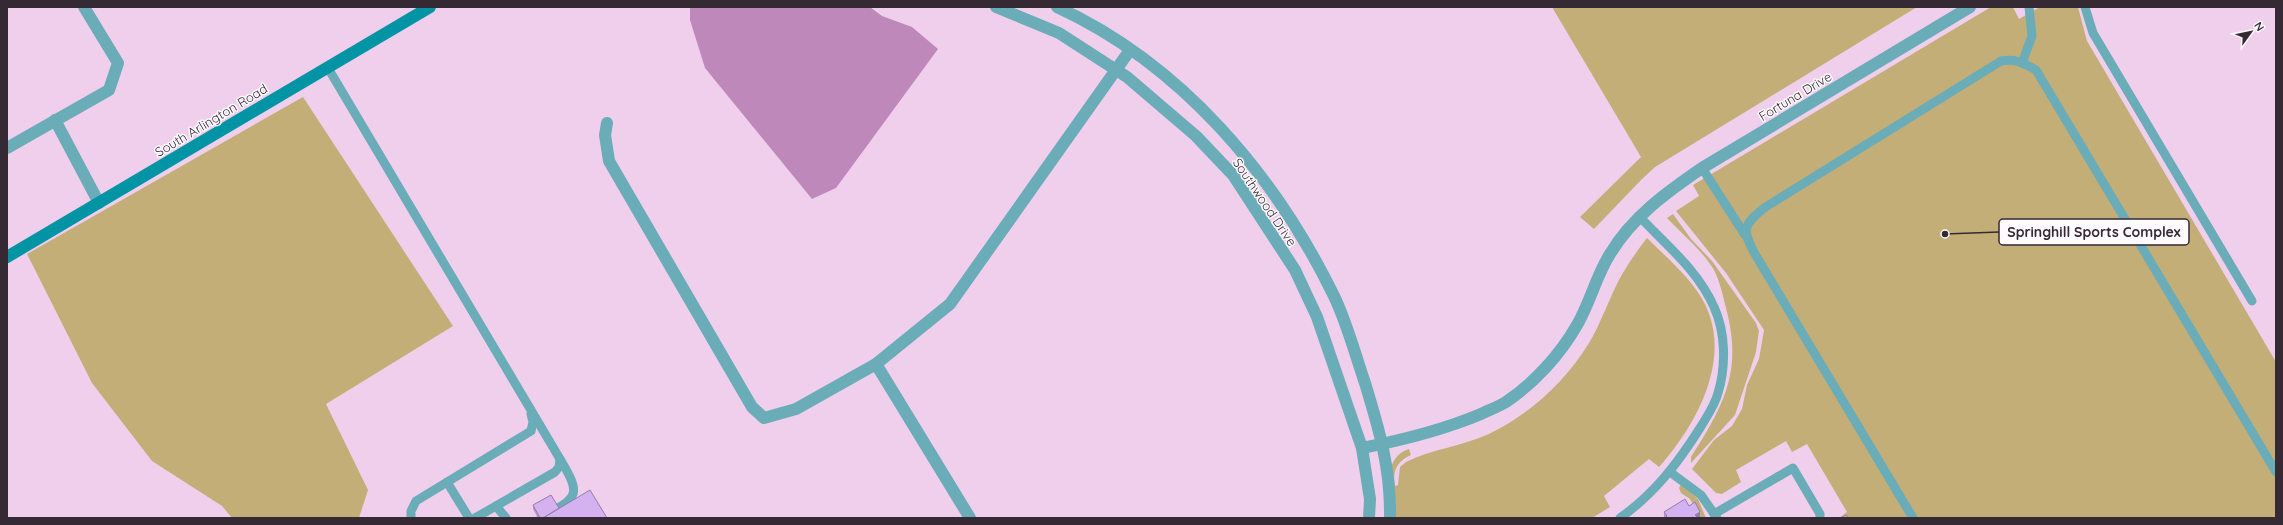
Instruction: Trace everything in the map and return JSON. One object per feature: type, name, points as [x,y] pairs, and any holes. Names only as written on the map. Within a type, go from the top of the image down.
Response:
[{"type":"main road","name":"South Arlington Road","points":[[7,257],[430,7]]},
{"type":"street","points":[[7,148],[109,90],[118,63],[84,7]]},
{"type":"street","name":"Southwood Drive","points":[[996,7],[1059,33],[1117,71],[1196,136],[1233,175],[1295,270],[1317,317],[1362,448],[1370,499],[1369,518]]},
{"type":"street","name":"Southwood Drive","points":[[1057,7],[1074,15],[1130,50],[1184,93],[1232,139],[1289,215],[1334,297],[1350,337],[1383,444],[1390,518]]},
{"type":"street","name":"Fortuna Drive","points":[[1362,448],[1411,438],[1471,418],[1504,403],[1527,386],[1558,354],[1577,325],[1610,254],[1639,216],[1666,193],[1702,168],[1970,7]]},
{"type":"street","points":[[607,123],[605,135],[609,161],[752,407],[764,418],[796,409],[876,364],[950,304],[1117,71],[1130,50]]},
{"type":"street","points":[[55,120],[99,203]]},
{"type":"street","points":[[876,364],[970,518]]},
{"type":"lane","points":[[2022,63],[2032,36],[2029,7]]},
{"type":"lane","points":[[2085,7],[2093,33],[2252,301]]},
{"type":"lane","points":[[1745,235],[1746,224],[1764,208],[1898,123],[2000,61],[2015,60],[2022,63],[2036,70],[2276,472]]},
{"type":"lane","points":[[328,68],[575,486],[573,494],[565,503],[541,518]]},
{"type":"lane","points":[[1702,168],[1745,235],[1913,518]]},
{"type":"lane","points":[[1620,518],[1639,503],[1670,472],[1706,418],[1718,395],[1722,375],[1722,332],[1715,308],[1702,283],[1681,258],[1639,216]]},
{"type":"lane","points":[[412,518],[411,511],[416,501],[531,431],[533,422],[531,411]]},
{"type":"lane","points":[[475,518],[555,472],[559,467],[560,459]]},
{"type":"lane","points":[[1670,472],[1701,495],[1716,516],[1793,468],[1820,514],[1820,518]]},
{"type":"lane","points":[[447,482],[469,518]]},
{"type":"lane","points":[[496,506],[506,518]]},
{"type":"shaded area","points":[[690,7],[870,7],[882,16],[912,27],[938,49],[836,188],[812,199],[705,68],[690,20]]},
{"type":"shaded area","points":[[1552,7],[1917,7],[1655,167],[1594,229],[1580,217],[1641,157]]},
{"type":"shaded area","points":[[1991,7],[2013,7],[2019,19],[2040,7],[2078,7],[2087,41],[2276,362],[2276,518],[1839,518],[1847,512],[1807,444],[1792,452],[1786,441],[1736,470],[1741,482],[1722,494],[1716,493],[1692,469],[1714,440],[1732,426],[1742,409],[1747,385],[1759,359],[1764,330],[1726,273],[1676,211],[1699,196],[1693,185]]},
{"type":"shaded area","points":[[303,97],[453,326],[326,404],[368,490],[359,518],[232,518],[222,506],[152,461],[92,383],[27,254]]},
{"type":"shaded area","points":[[1673,214],[1691,239],[1712,261],[1756,323],[1759,331],[1756,352],[1735,415],[1691,463],[1691,457],[1713,421],[1727,387],[1731,369],[1731,330],[1721,289],[1714,270],[1704,256],[1667,218]]},
{"type":"shaded area","points":[[1647,238],[1680,270],[1697,291],[1709,313],[1714,336],[1714,360],[1709,383],[1700,406],[1674,449],[1659,467],[1649,459],[1604,496],[1610,507],[1592,518],[1393,518],[1389,478],[1394,461],[1400,454],[1409,449],[1411,455],[1399,463],[1394,476],[1395,486],[1398,485],[1400,467],[1406,462],[1489,434],[1518,417],[1545,396],[1580,357],[1597,328],[1625,269]]},
{"type":"shaded area","points":[[1681,484],[1698,499],[1706,518],[1701,518],[1690,499],[1681,493],[1679,488]]},
{"type":"building","points":[[590,490],[607,518],[543,518]]},
{"type":"building","points":[[551,495],[559,508],[543,518],[540,518],[533,505]]},
{"type":"building","points":[[1685,499],[1689,506],[1695,502],[1700,512],[1695,515],[1698,518],[1665,518],[1667,516],[1664,512]]},
{"type":"building","points":[[1846,515],[1848,518],[1841,518]]},
{"type":"place","name":"Springhill Sports Complex","points":[[1945,234]]}]
